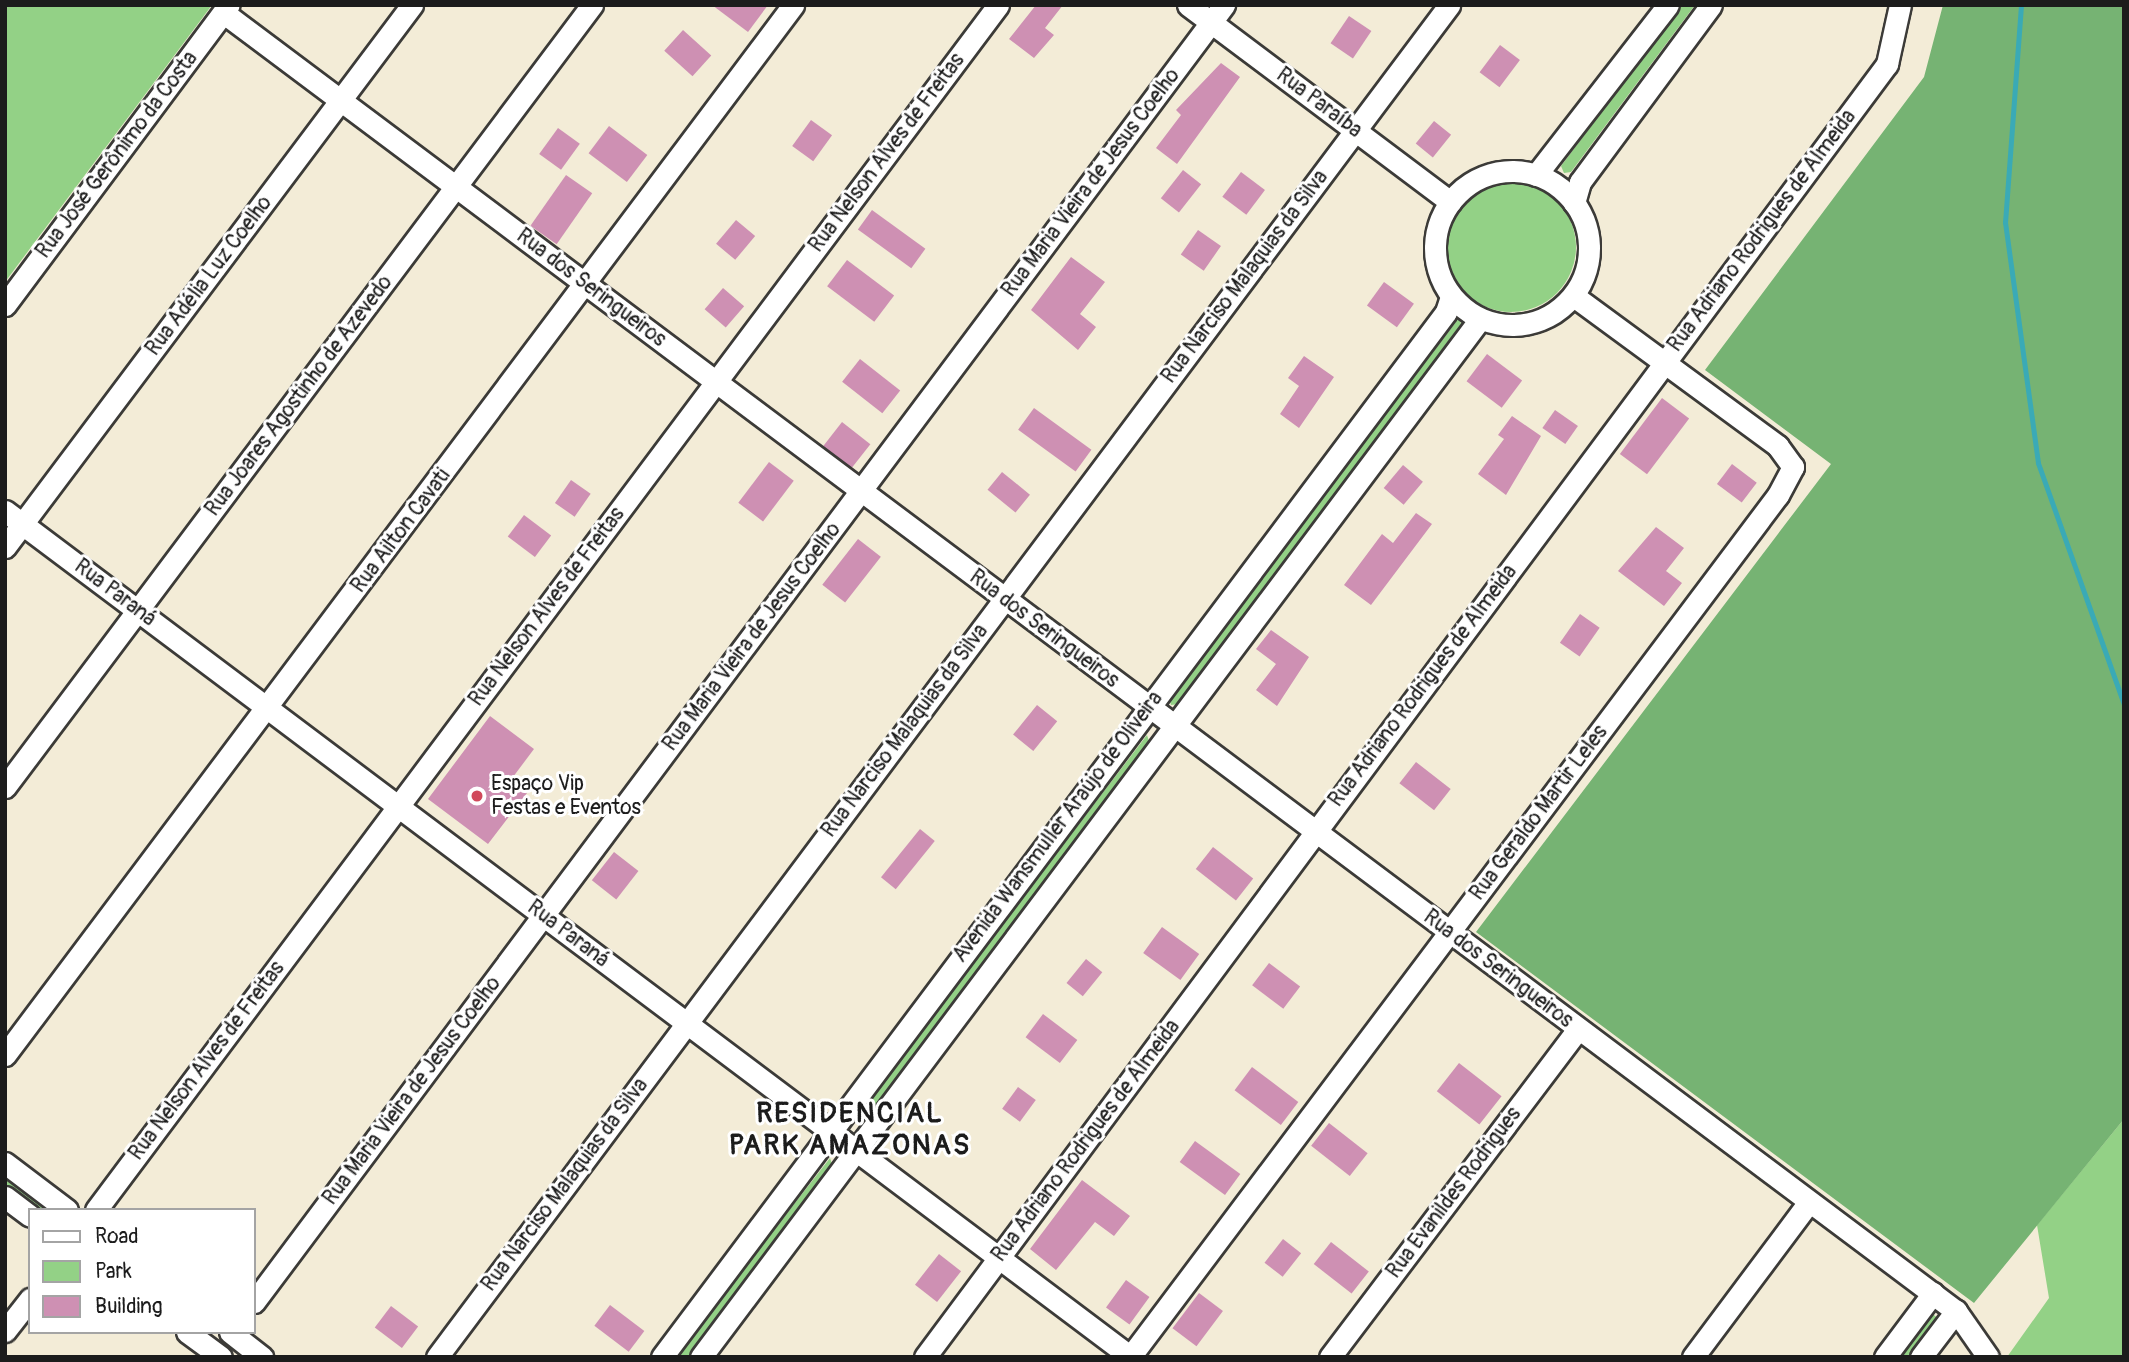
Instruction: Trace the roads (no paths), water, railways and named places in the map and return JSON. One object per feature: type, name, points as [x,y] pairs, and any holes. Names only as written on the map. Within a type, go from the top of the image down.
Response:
[{"type":"street","name":"Rua Adélia Luz Coelho","points":[[5,547],[412,5]]},
{"type":"street","name":"Rua Joares Agostinho de Azevedo","points":[[5,787],[592,5]]},
{"type":"street","name":"Rua Ailton Cavati","points":[[5,1055],[268,709],[793,5]]},
{"type":"street","name":"Rua Nelson Alves de Freitas","points":[[98,1208],[998,5]]},
{"type":"street","name":"Rua Paraíba","points":[[1188,5],[1217,14],[1355,131],[1450,202]]},
{"type":"street","name":"Rua Narciso Malaquias da Silva","points":[[437,1357],[1449,5]]},
{"type":"street","points":[[1536,175],[1668,5]]},
{"type":"street","points":[[1574,203],[1580,182],[1712,5]]},
{"type":"street","name":"Rua Adriano Rodrigues de Almeida","points":[[925,1357],[1887,64],[1900,5]]},
{"type":"street","name":"Rua dos Seringueiros","points":[[226,9],[340,102],[715,380],[1314,833],[1933,1293],[1956,1311],[1988,1357]]},
{"type":"street","name":"Rua José Gerônimo da Costa","points":[[5,305],[226,9]]},
{"type":"street","name":"Rua Maria Vieira de Jesus Coelho","points":[[256,1299],[1217,14]]},
{"type":"street","points":[[1536,175],[1574,203],[1590,246],[1574,296],[1529,324],[1480,319],[1451,297],[1436,264],[1434,242],[1450,202],[1485,176],[1536,175]]},
{"type":"street","points":[[1574,296],[1662,363]]},
{"type":"street","name":"Avenida Wansmuller Araújo de Oliveira","points":[[662,1357],[1446,312],[1451,297]]},
{"type":"street","name":"Avenida Wansmuller Araújo de Oliveira","points":[[701,1357],[1480,319]]},
{"type":"street","name":"Rua Geraldo Martir Leles","points":[[1130,1357],[1793,467],[1777,446],[1662,363]]},
{"type":"street","name":"Rua Paraná","points":[[5,511],[1130,1357]]},
{"type":"street","name":"Rua Evanildes Rodrigues","points":[[1330,1357],[1577,1029]]},
{"type":"street","points":[[5,1163],[64,1208]]},
{"type":"street","points":[[5,1197],[28,1214]]},
{"type":"street","points":[[1693,1357],[1809,1202]]},
{"type":"street","points":[[1885,1357],[1933,1293]]},
{"type":"street","points":[[5,1331],[28,1302]]},
{"type":"street","points":[[1921,1357],[1956,1311]]},
{"type":"street","points":[[190,1334],[217,1356],[229,1334]]},
{"type":"street","points":[[233,1334],[262,1357]]},
{"type":"waterway","points":[[2021,5],[2005,222],[2038,463],[2124,705]]},
{"type":"place","name":"Espaço Vip Festas e Eventos","points":[[477,796]]},
{"type":"district","name":"RESIDENCIAL PARK AMAZONAS","points":[[850,1130]]}]
